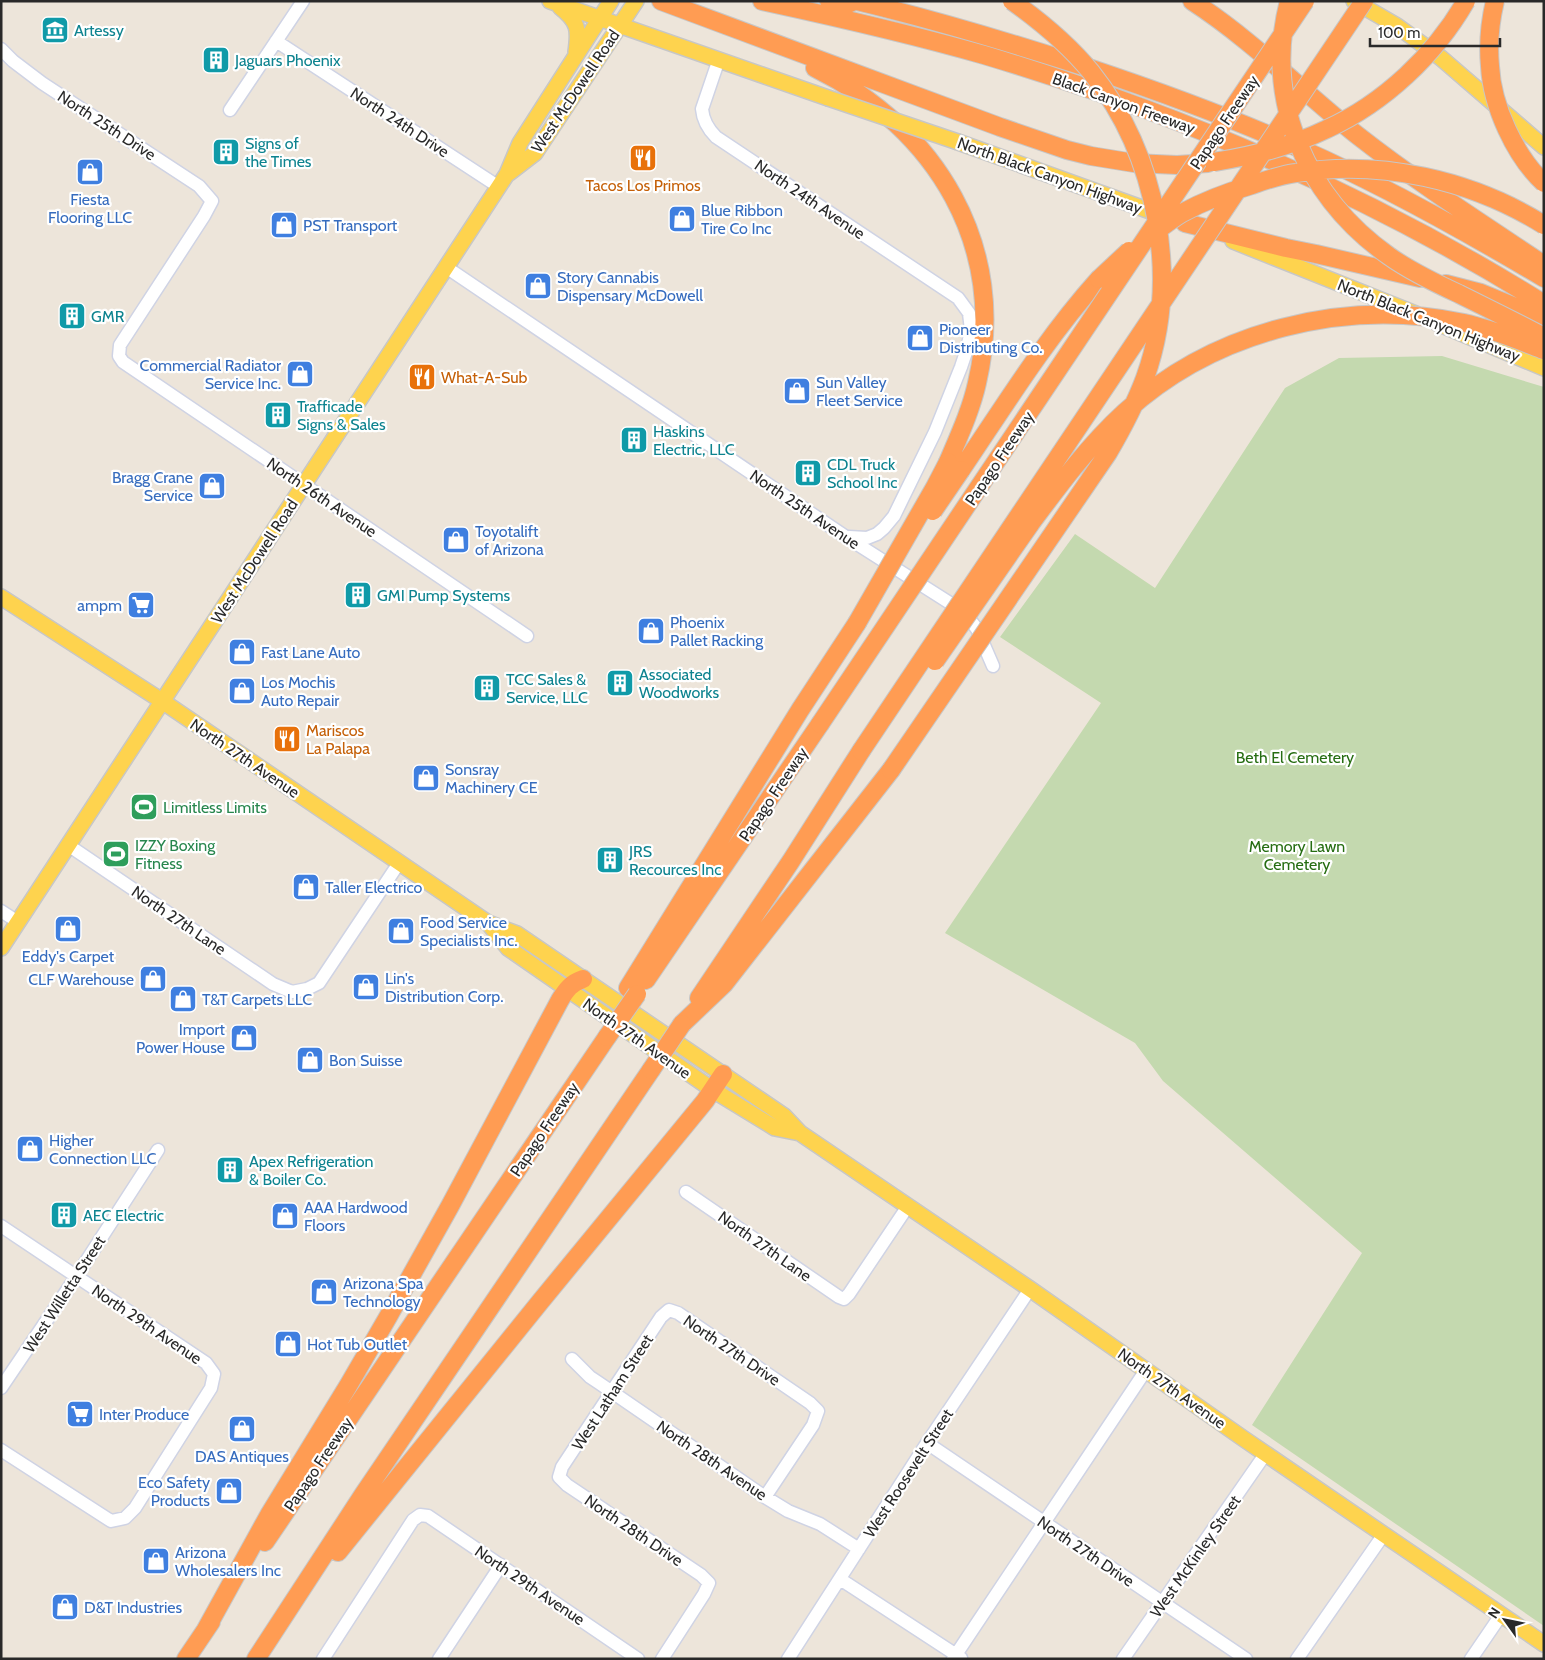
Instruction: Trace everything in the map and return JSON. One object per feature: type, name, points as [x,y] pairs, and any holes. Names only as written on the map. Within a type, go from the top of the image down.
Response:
[{"type":"highway","points":[[662,1],[754,37],[1067,150],[1134,163],[1177,165],[1214,162],[1256,154],[1328,129],[1352,116],[1406,75],[1437,41],[1466,1]]},
{"type":"highway","name":"Black Canyon Freeway","points":[[762,1],[924,38],[983,55],[1076,84],[1192,126],[1274,161],[1368,206],[1468,259],[1544,304]]},
{"type":"highway","name":"Black Canyon Freeway","points":[[829,1],[846,4],[855,1],[927,18],[1129,82],[1250,127],[1317,156],[1394,194],[1481,241],[1544,278]]},
{"type":"highway","points":[[682,1024],[724,984],[891,770],[1108,453],[1128,418],[1145,377],[1156,335],[1161,297],[1160,254],[1155,216],[1147,181],[1135,146],[1115,108],[1090,71],[1044,25],[1012,1]]},
{"type":"highway","points":[[1192,1],[1231,29],[1386,157],[1544,265]]},
{"type":"highway","points":[[1289,1],[1281,48],[1284,97],[1300,150],[1316,182],[1362,236],[1390,257],[1427,279],[1544,336]]},
{"type":"highway","name":"Papago Freeway","points":[[186,1659],[524,1157],[632,991],[820,724],[1305,1]]},
{"type":"highway","points":[[256,1659],[363,1495],[865,754],[1364,1]]},
{"type":"highway","points":[[1495,1],[1490,35],[1490,67],[1493,86],[1508,132],[1524,159],[1544,183]]},
{"type":"highway","points":[[754,37],[855,90],[890,117],[921,148],[947,184],[966,221],[976,254],[982,286],[985,321],[977,385],[964,423],[955,466]]},
{"type":"highway","points":[[632,991],[800,710],[955,466],[1080,300],[1135,246],[1181,214],[1232,190],[1296,173],[1328,169],[1403,173],[1430,178],[1477,191],[1514,208],[1544,225]]},
{"type":"highway","points":[[1185,223],[1286,248],[1461,287],[1481,293],[1544,319]]},
{"type":"highway","points":[[865,754],[1073,468],[1090,448],[1136,402],[1197,361],[1224,348],[1277,329],[1320,320],[1361,315],[1401,315],[1464,323],[1496,332],[1544,350]]},
{"type":"highway","points":[[205,1631],[269,1515],[348,1386],[392,1309],[567,989],[573,983],[583,980]]},
{"type":"highway","points":[[287,1614],[699,1108],[723,1074]]},
{"type":"main road","name":"West McDowell Road","points":[[1,948],[503,181],[520,143],[611,1]]},
{"type":"main road","points":[[1354,1],[1396,26],[1441,58],[1544,147]]},
{"type":"main road","name":"North Black Canyon Highway","points":[[551,2],[958,142],[1185,223],[1280,259],[1544,368]]},
{"type":"main road","points":[[551,2],[567,12],[576,24],[578,35],[575,57]]},
{"type":"main road","name":"West McDowell Road","points":[[503,181],[535,153],[635,3]]},
{"type":"main road","name":"North 27th Avenue","points":[[1,596],[162,701],[488,923],[517,934],[784,1116],[800,1134],[1030,1289],[1544,1644]]},
{"type":"main road","name":"North 27th Avenue","points":[[488,923],[508,948],[713,1090],[774,1128],[800,1134]]},
{"type":"street","points":[[230,110],[303,1]]},
{"type":"street","name":"North 24th Drive","points":[[276,41],[503,181]]},
{"type":"street","name":"North 25th Drive","points":[[1,49],[42,83],[200,186],[212,201],[120,345],[119,356]]},
{"type":"street","name":"North 24th Avenue","points":[[719,59],[702,109],[702,117],[710,131],[716,137],[958,298],[970,313],[971,330],[961,367],[934,432],[894,516],[877,534],[867,538],[846,537]]},
{"type":"street","name":"North 25th Avenue","points":[[446,268],[846,537],[964,612],[977,629],[993,666]]},
{"type":"street","name":"North 26th Avenue","points":[[119,356],[123,362],[527,636]]},
{"type":"street","name":"North 27th Lane","points":[[68,845],[272,984],[292,992],[307,990],[320,983],[399,863]]},
{"type":"street","points":[[1,911],[18,922]]},
{"type":"street","name":"West Willetta Street","points":[[1,1388],[158,1150]]},
{"type":"street","name":"North 27th Lane","points":[[686,1192],[844,1299],[908,1206]]},
{"type":"street","name":"North 29th Avenue","points":[[1,1226],[206,1363],[214,1374],[211,1388],[135,1508],[125,1518],[115,1522],[111,1522],[94,1512],[1,1450]]},
{"type":"street","name":"West Roosevelt Street","points":[[788,1659],[1030,1289]]},
{"type":"street","name":"North 27th Drive","points":[[669,1310],[678,1313],[810,1403],[818,1411],[813,1425],[765,1497]]},
{"type":"street","name":"West Latham Street","points":[[559,1478],[562,1467],[661,1316],[669,1310]]},
{"type":"street","name":"North 28th Avenue","points":[[572,1359],[590,1377],[765,1497],[788,1511],[820,1524],[859,1549]]},
{"type":"street","points":[[840,1579],[957,1657],[1044,1522],[1146,1370]]},
{"type":"street","name":"North 27th Drive","points":[[928,1443],[1246,1659]]},
{"type":"street","name":"West McKinley Street","points":[[1123,1659],[1266,1453]]},
{"type":"street","name":"North 28th Drive","points":[[559,1478],[566,1485],[701,1575],[709,1583],[704,1594],[662,1659]]},
{"type":"street","name":"North 29th Avenue","points":[[323,1659],[413,1520],[420,1515],[428,1516],[638,1659]]},
{"type":"street","points":[[1297,1659],[1384,1534]]},
{"type":"street","points":[[445,1657],[501,1566]]},
{"type":"street","points":[[1471,1659],[1501,1615]]},
{"type":"green space","name":"Memory Lawn Cemetery","points":[[1442,356],[1544,387],[1544,1626],[1252,1425],[1362,1253],[1163,1081],[1135,1043],[945,933],[1101,703],[1000,637],[1075,534],[1155,588],[1285,388],[1339,358]]},
{"type":"place","name":"Artessy","points":[[55,30]]},
{"type":"place","name":"Jaguars Phoenix","points":[[216,60]]},
{"type":"place","name":"Signs of the Times","points":[[226,152]]},
{"type":"place","name":"Tacos Los Primos","points":[[643,158]]},
{"type":"place","name":"Fiesta Flooring LLC","points":[[90,172]]},
{"type":"place","name":"Blue Ribbon Tire Co Inc","points":[[682,219]]},
{"type":"place","name":"PST Transport","points":[[284,225]]},
{"type":"place","name":"Story Cannabis Dispensary McDowell","points":[[538,286]]},
{"type":"place","name":"GMR","points":[[72,316]]},
{"type":"place","name":"Pioneer Distributing Co.","points":[[920,338]]},
{"type":"place","name":"Commercial Radiator Service Inc.","points":[[300,374]]},
{"type":"place","name":"What-A-Sub","points":[[422,377]]},
{"type":"place","name":"Sun Valley Fleet Service","points":[[797,391]]},
{"type":"place","name":"Trafficade Signs & Sales","points":[[278,415]]},
{"type":"place","name":"Haskins Electric, LLC","points":[[634,440]]},
{"type":"place","name":"CDL Truck School Inc","points":[[808,473]]},
{"type":"place","name":"Bragg Crane Service","points":[[212,486]]},
{"type":"place","name":"Toyotalift of Arizona","points":[[456,540]]},
{"type":"place","name":"GMI Pump Systems","points":[[358,595]]},
{"type":"place","name":"ampm","points":[[141,605]]},
{"type":"place","name":"Phoenix Pallet Racking","points":[[651,631]]},
{"type":"place","name":"Fast Lane Auto","points":[[242,652]]},
{"type":"place","name":"Associated Woodworks","points":[[620,683]]},
{"type":"place","name":"TCC Sales & Service, LLC","points":[[487,688]]},
{"type":"place","name":"Los Mochis Auto Repair","points":[[242,691]]},
{"type":"place","name":"Mariscos La Palapa","points":[[287,739]]},
{"type":"place","name":"Sonsray Machinery CE","points":[[426,778]]},
{"type":"place","name":"Limitless Limits","points":[[144,807]]},
{"type":"place","name":"IZZY Boxing Fitness","points":[[116,854]]},
{"type":"place","name":"JRS Recources Inc","points":[[610,860]]},
{"type":"place","name":"Taller Electrico","points":[[306,887]]},
{"type":"place","name":"Eddy's Carpet","points":[[68,929]]},
{"type":"place","name":"Food Service Specialists Inc.","points":[[401,931]]},
{"type":"place","name":"CLF Warehouse","points":[[153,979]]},
{"type":"place","name":"Lin's Distribution Corp.","points":[[366,987]]},
{"type":"place","name":"T&T Carpets LLC","points":[[183,999]]},
{"type":"place","name":"Import Power House","points":[[244,1038]]},
{"type":"place","name":"Bon Suisse","points":[[310,1060]]},
{"type":"place","name":"Higher Connection LLC","points":[[30,1149]]},
{"type":"place","name":"Apex Refrigeration & Boiler Co.","points":[[230,1170]]},
{"type":"place","name":"AEC Electric","points":[[64,1215]]},
{"type":"place","name":"AAA Hardwood Floors","points":[[285,1216]]},
{"type":"place","name":"Arizona Spa Technology","points":[[324,1292]]},
{"type":"place","name":"Hot Tub Outlet","points":[[288,1344]]},
{"type":"place","name":"Inter Produce","points":[[80,1414]]},
{"type":"place","name":"DAS Antiques","points":[[242,1429]]},
{"type":"place","name":"Eco Safety Products","points":[[229,1491]]},
{"type":"place","name":"Arizona Wholesalers Inc","points":[[156,1561]]},
{"type":"place","name":"D&T Industries","points":[[65,1607]]},
{"type":"park label","name":"Beth El Cemetery","points":[[1295,757]]}]
